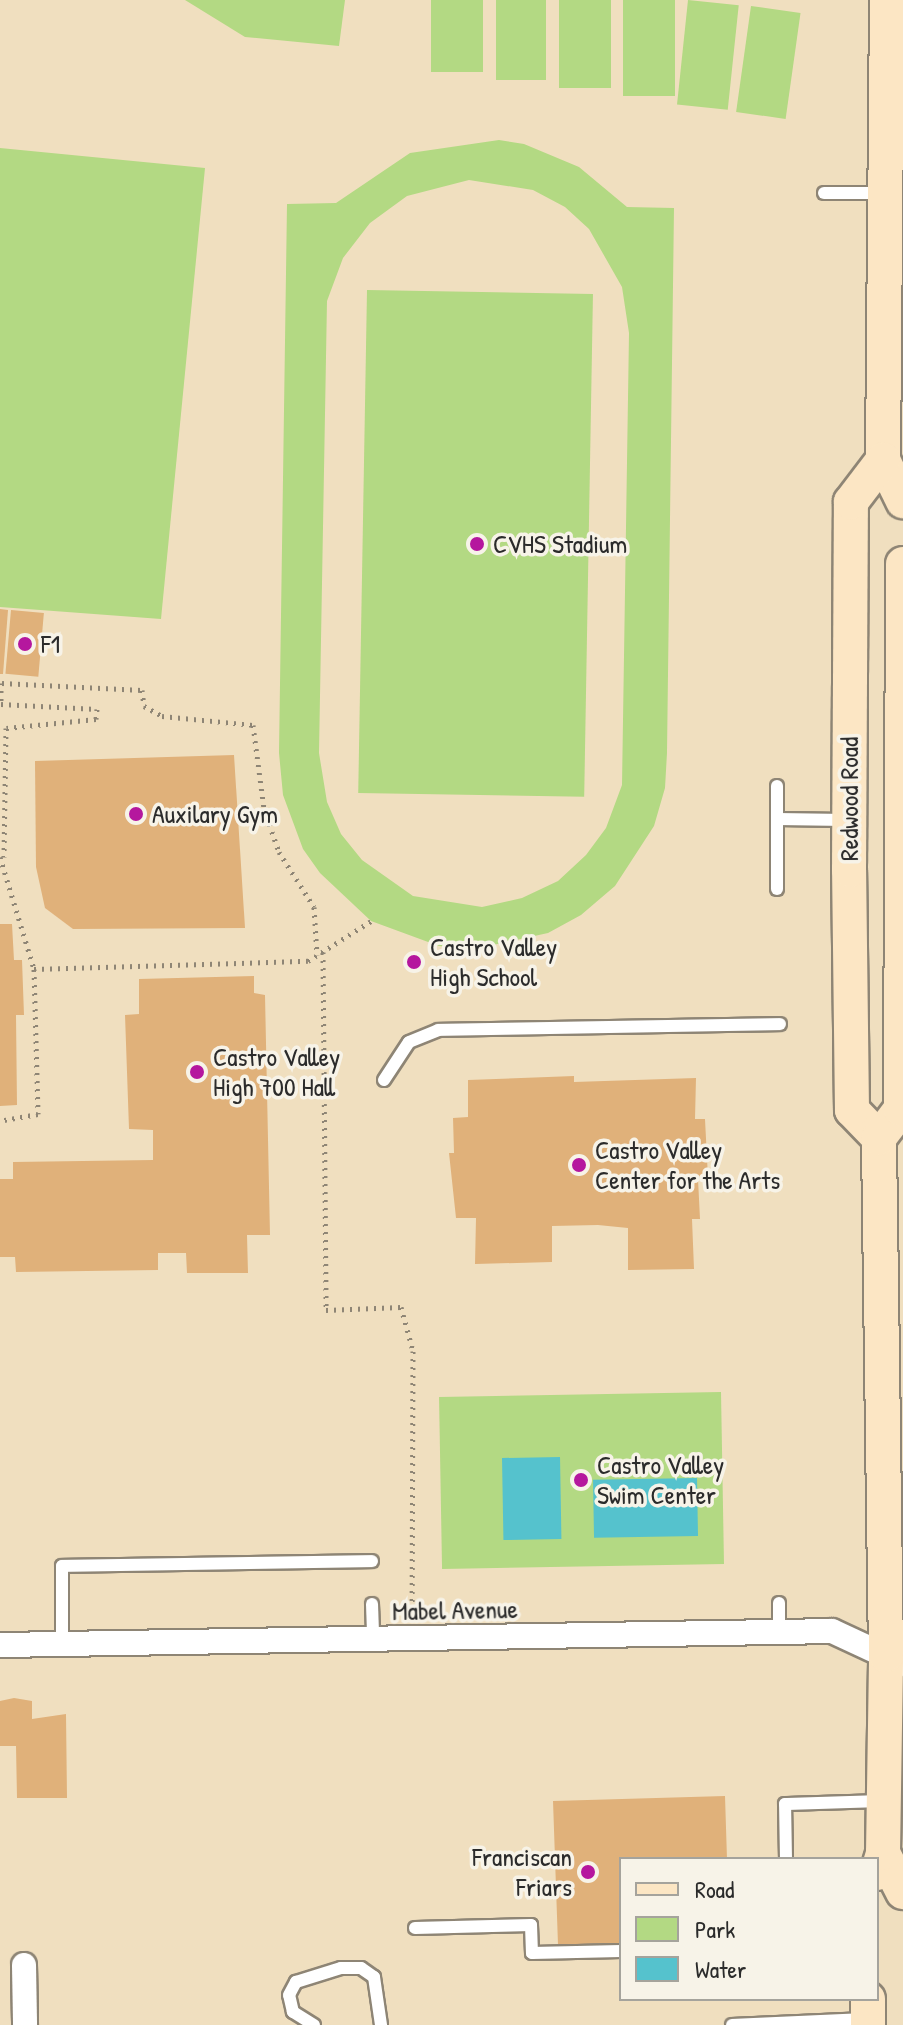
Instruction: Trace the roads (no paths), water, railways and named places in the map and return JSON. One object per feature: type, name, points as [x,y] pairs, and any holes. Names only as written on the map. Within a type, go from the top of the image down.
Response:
[{"type":"main road","points":[[892,6],[885,193],[883,460],[903,501]]},
{"type":"main road","name":"Redwood Road","points":[[883,460],[851,502],[849,821],[852,1110],[879,1138],[901,1109],[903,564]]},
{"type":"main road","points":[[849,821],[902,821]]},
{"type":"main road","points":[[879,1138],[886,1211],[894,1659],[880,1863],[903,1892]]},
{"type":"street","name":"Mabel Avenue","points":[[0,1645],[832,1631],[894,1659]]},
{"type":"street","points":[[24,1965],[25,2025]]},
{"type":"lane","points":[[824,193],[885,193]]},
{"type":"lane","points":[[777,786],[777,889]]},
{"type":"lane","points":[[777,819],[849,821]]},
{"type":"lane","points":[[384,1080],[409,1042],[438,1030],[780,1024]]},
{"type":"lane","points":[[62,1643],[62,1566],[372,1561]]},
{"type":"lane","points":[[779,1603],[779,1632]]},
{"type":"lane","points":[[372,1604],[373,1640]]},
{"type":"lane","points":[[786,1857],[785,1804],[884,1801]]},
{"type":"lane","points":[[415,1928],[531,1925],[532,1953],[619,1951]]},
{"type":"lane","points":[[314,2025],[293,2012],[289,1995],[296,1982],[316,1971],[361,1968],[374,1977],[381,2025]]},
{"type":"lane","points":[[732,2025],[868,2014]]},
{"type":"water","points":[[560,1457],[561,1539],[503,1540],[502,1458]]},
{"type":"water","points":[[697,1478],[698,1536],[594,1538],[593,1480]]},
{"type":"place","name":"CVHS Stadium","points":[[477,544]]},
{"type":"place","name":"F1","points":[[25,644]]},
{"type":"place","name":"Auxilary Gym","points":[[136,814]]},
{"type":"place","name":"Castro Valley High School","points":[[414,962]]},
{"type":"place","name":"Castro Valley High 700 Hall","points":[[197,1072]]},
{"type":"place","name":"Castro Valley Center for the Arts","points":[[579,1165]]},
{"type":"place","name":"Castro Valley Swim Center","points":[[581,1480]]},
{"type":"place","name":"Franciscan Friars","points":[[588,1872]]}]
